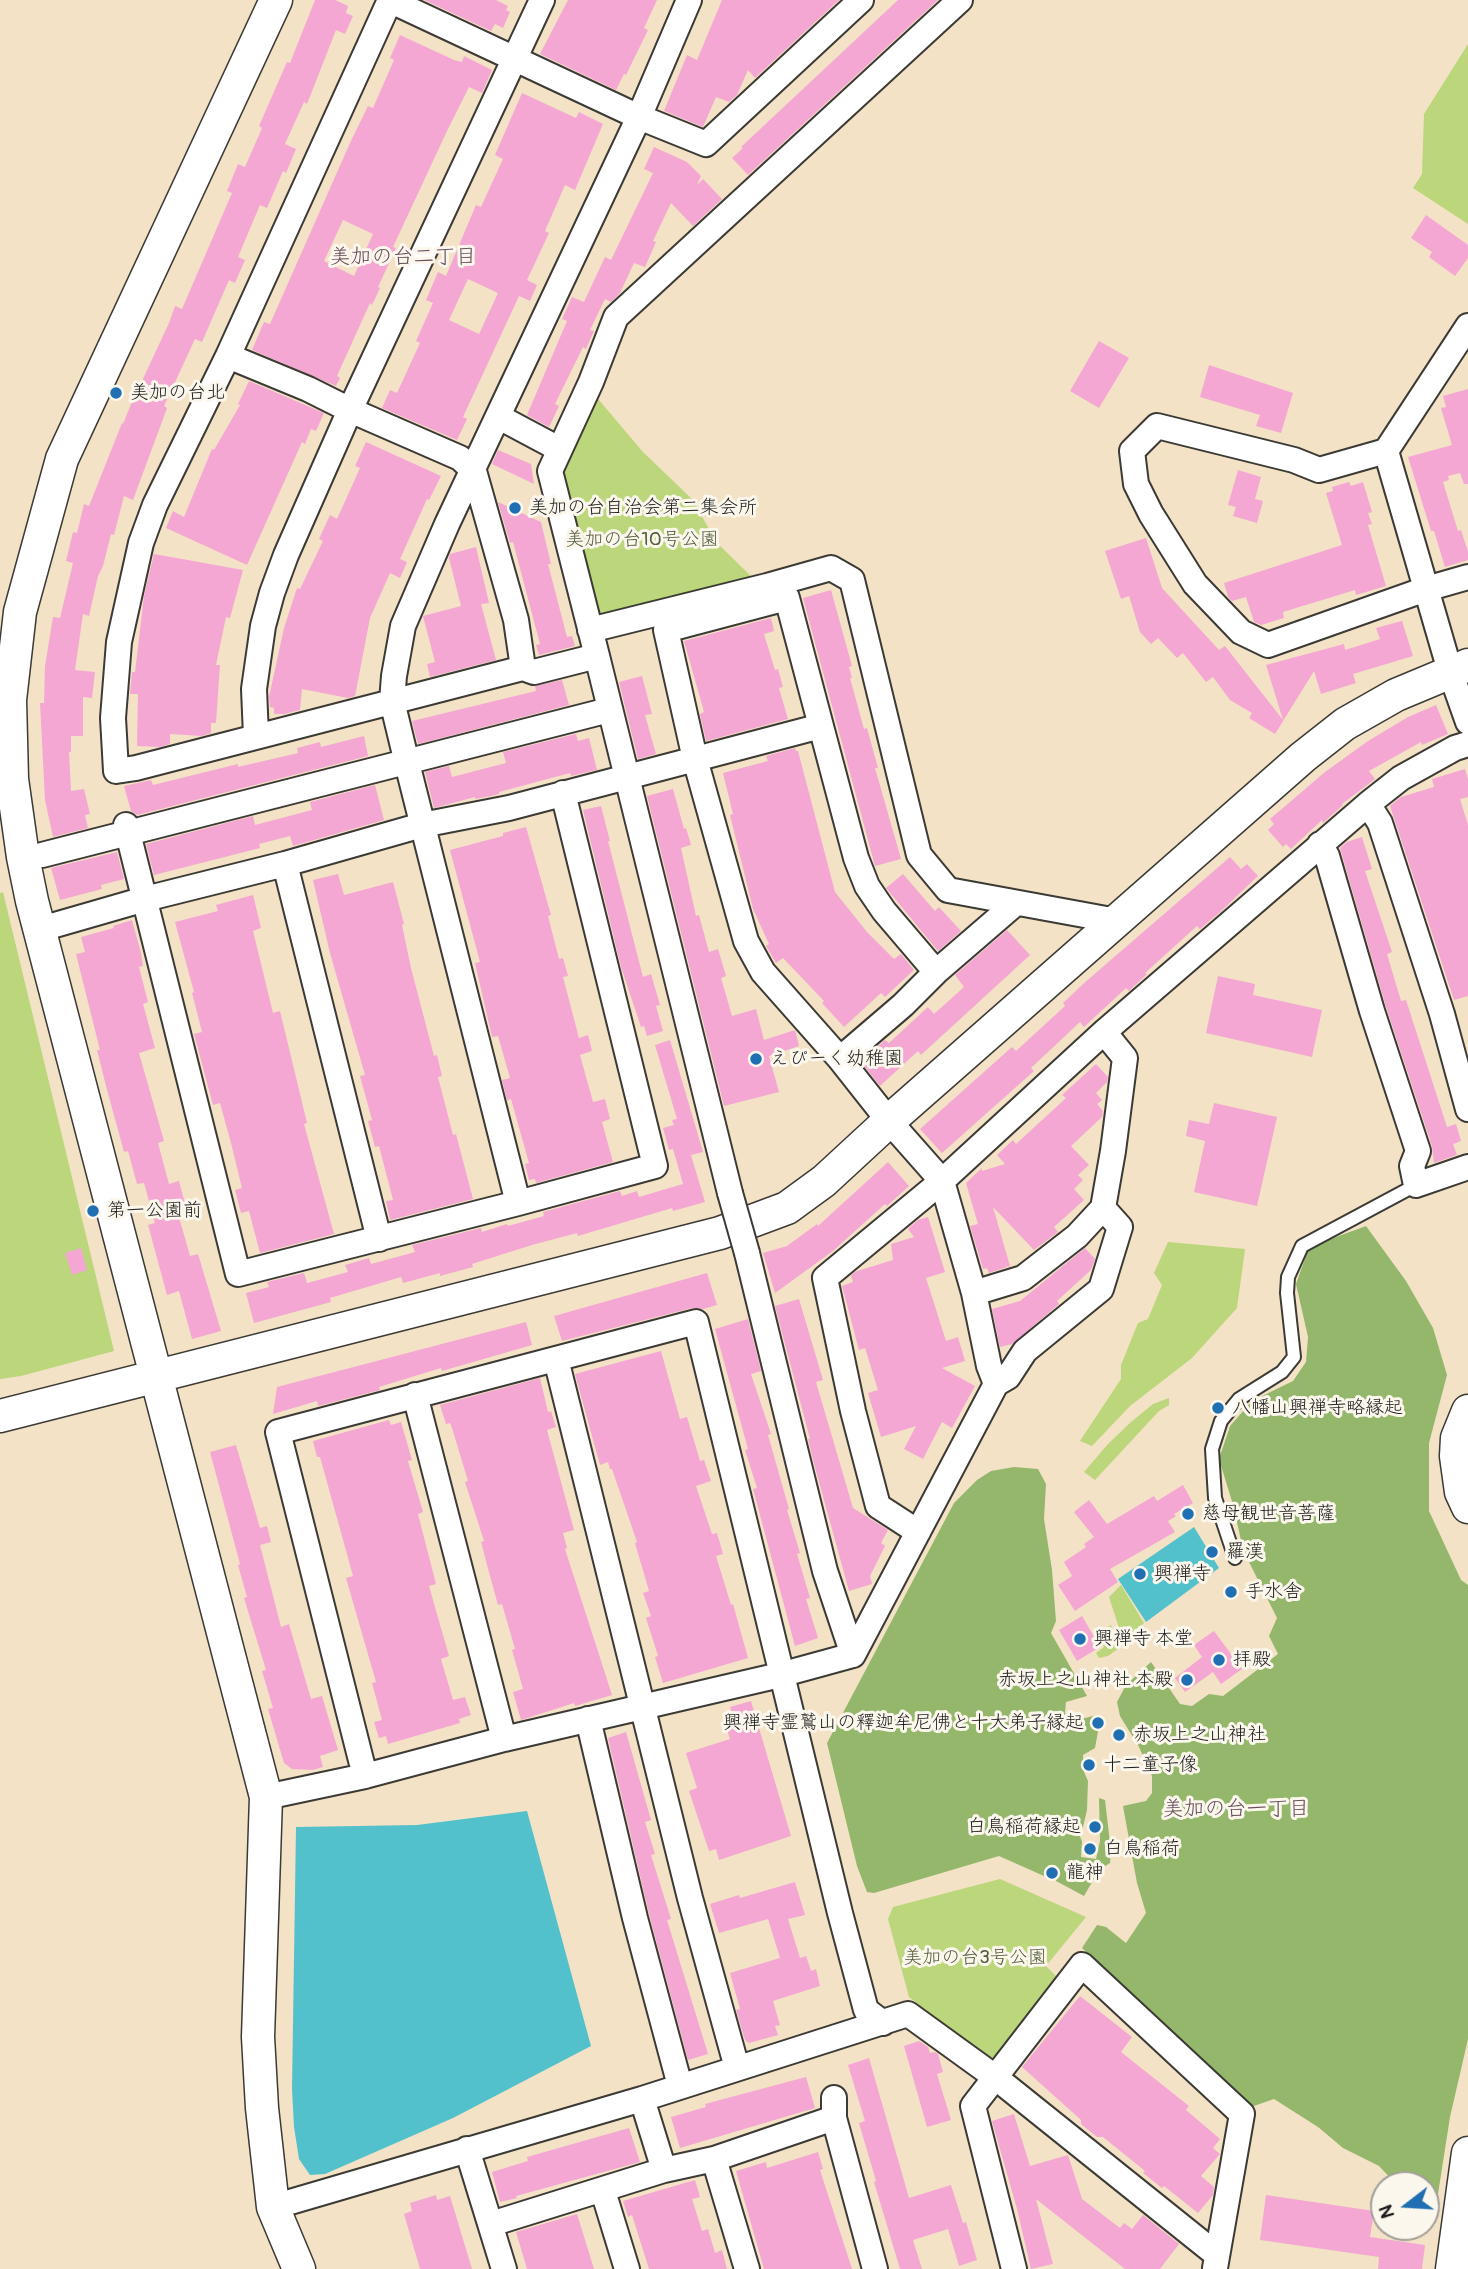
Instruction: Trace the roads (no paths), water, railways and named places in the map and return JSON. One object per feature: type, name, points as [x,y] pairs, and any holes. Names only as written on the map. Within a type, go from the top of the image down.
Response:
[{"type":"street","points":[[276,0],[62,459],[10,610],[10,701],[12,779],[23,857],[155,1378],[266,1797],[258,2037],[262,2108],[273,2207],[299,2269]]},
{"type":"street","points":[[597,656],[534,671],[523,668],[136,768],[116,777],[113,718],[120,642],[141,543],[155,505],[228,356],[390,0],[639,117],[706,144],[861,0]]},
{"type":"street","points":[[256,736],[254,689],[263,626],[286,555],[350,410],[542,0]]},
{"type":"street","points":[[518,1203],[392,701],[403,626],[447,524],[639,117],[689,0]]},
{"type":"street","points":[[853,1655],[825,1571],[550,471],[591,382],[616,317],[960,0]]},
{"type":"street","points":[[1468,326],[1386,451],[1319,470],[1294,460],[1157,426],[1132,451],[1136,484],[1151,514],[1195,584],[1241,632],[1268,645],[1426,589],[1468,577]]},
{"type":"street","points":[[228,356],[460,458],[474,471],[516,620],[523,668]]},
{"type":"street","points":[[499,417],[559,449]]},
{"type":"street","points":[[1386,451],[1426,589],[1459,668],[1468,722]]},
{"type":"street","points":[[590,630],[831,568],[852,580],[919,855],[948,890],[1117,921]]},
{"type":"street","points":[[936,972],[884,911],[867,886],[856,858],[787,598],[666,629],[695,759],[746,941],[763,972],[942,1181],[975,1293],[989,1366],[996,1384]]},
{"type":"street","points":[[0,1416],[653,1251],[720,1233],[787,1208],[824,1181],[1303,757],[1345,724],[1396,695],[1459,668]]},
{"type":"street","points":[[42,855],[127,829],[407,763],[609,710]]},
{"type":"street","points":[[41,929],[422,825],[509,808],[821,726]]},
{"type":"street","points":[[918,1532],[878,1506],[853,1412],[825,1278],[942,1181],[1104,1032],[1368,804],[1401,778],[1455,748],[1468,744]]},
{"type":"street","points":[[127,829],[238,1273],[379,1239],[655,1166],[563,793]]},
{"type":"street","points":[[1368,804],[1380,823],[1441,1014],[1468,1109]]},
{"type":"street","points":[[1320,844],[1327,856],[1372,1011],[1418,1151],[1412,1166],[1416,1185],[1468,1167]]},
{"type":"street","points":[[285,864],[379,1239]]},
{"type":"street","points":[[840,1059],[1016,903]]},
{"type":"street","points":[[975,1293],[1023,1278],[1077,1236],[1102,1208],[1114,1151],[1125,1058],[1104,1032]]},
{"type":"street","points":[[266,1797],[365,1776],[504,1739],[780,1675],[853,1655],[996,1384],[1008,1377],[1025,1351],[1101,1289],[1120,1227],[1102,1208]]},
{"type":"street","points":[[365,1776],[278,1433],[696,1322],[780,1675],[866,2010],[883,2023]]},
{"type":"street","points":[[556,1359],[690,1898],[737,2068]]},
{"type":"street","points":[[415,1395],[504,1739]]},
{"type":"street","points":[[1468,1411],[1457,1438],[1456,1456],[1461,1492],[1468,1507]]},
{"type":"street","points":[[588,1719],[635,1918],[680,2086]]},
{"type":"street","points":[[273,2207],[642,2099],[737,2068],[821,2050],[908,2014],[995,2077],[1216,2262],[1242,2114],[1082,1965],[995,2077],[973,2106],[1014,2269]]},
{"type":"street","points":[[642,2099],[664,2170]]},
{"type":"street","points":[[491,2224],[664,2170],[713,2158],[834,2108],[875,2269]]},
{"type":"street","points":[[467,2149],[504,2269]]},
{"type":"street","points":[[1452,2269],[1468,2153]]},
{"type":"street","points":[[713,2158],[747,2269]]},
{"type":"street","points":[[603,2191],[626,2269]]},
{"type":"lane","points":[[1235,1558],[1215,1498],[1212,1449],[1221,1421],[1239,1399],[1282,1373],[1294,1357],[1287,1285],[1302,1246],[1416,1185]]},
{"type":"water","points":[[1194,1527],[1219,1568],[1146,1622],[1118,1579]]},
{"type":"water","points":[[527,1811],[591,2046],[453,2118],[325,2174],[310,2175],[299,2159],[292,2089],[296,1827],[417,1825]]},
{"type":"place","name":"美加の台北","points":[[116,393]]},
{"type":"place","name":"美加の台自治会第二集会所","points":[[515,508]]},
{"type":"place","name":"えぴーく幼稚園","points":[[756,1059]]},
{"type":"place","name":"第一公園前","points":[[93,1211]]},
{"type":"place","name":"八幡山興禅寺略縁起","points":[[1218,1408]]},
{"type":"place","name":"慈母観世音菩薩","points":[[1188,1514]]},
{"type":"place","name":"羅漢","points":[[1212,1552]]},
{"type":"place","name":"興禅寺","points":[[1140,1574]]},
{"type":"place","name":"手水舎","points":[[1231,1592]]},
{"type":"place","name":"興禅寺 本堂","points":[[1080,1639]]},
{"type":"place","name":"拝殿","points":[[1219,1660]]},
{"type":"place","name":"赤坂上之山神社 本殿","points":[[1187,1680]]},
{"type":"place","name":"興禅寺霊鷲山の釋迦牟尼佛と十大弟子縁起","points":[[1098,1723]]},
{"type":"place","name":"赤坂上之山神社","points":[[1119,1735]]},
{"type":"place","name":"十二童子像","points":[[1089,1765]]},
{"type":"place","name":"白鳥稲荷縁起","points":[[1095,1827]]},
{"type":"place","name":"白鳥稲荷","points":[[1090,1849]]},
{"type":"place","name":"龍神","points":[[1052,1873]]},
{"type":"district","name":"美加の台二丁目","points":[[403,258]]},
{"type":"district","name":"美加の台一丁目","points":[[1236,1810]]},
{"type":"park label","name":"美加の台10号公園","points":[[642,540]]},
{"type":"park label","name":"美加の台3号公園","points":[[975,1958]]}]
